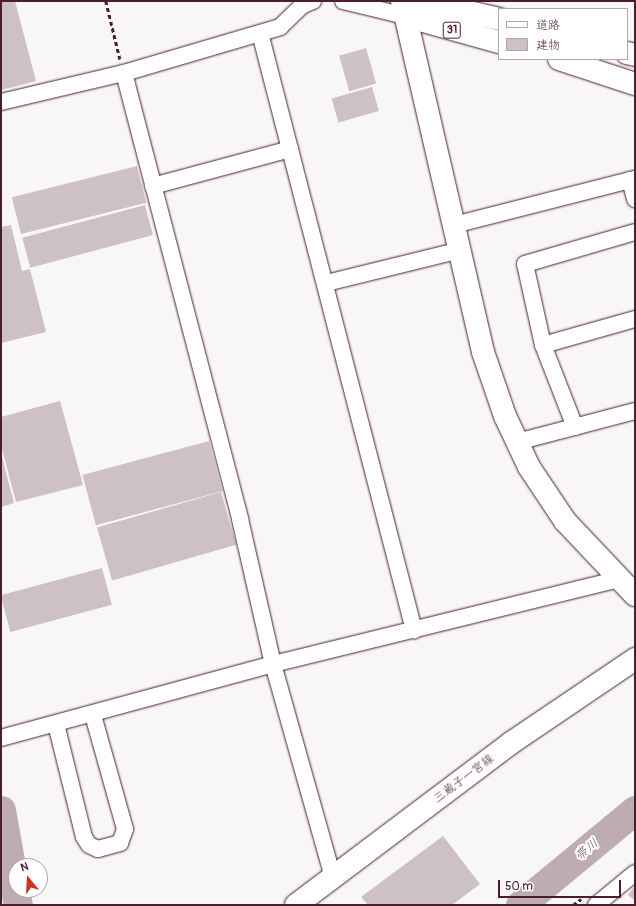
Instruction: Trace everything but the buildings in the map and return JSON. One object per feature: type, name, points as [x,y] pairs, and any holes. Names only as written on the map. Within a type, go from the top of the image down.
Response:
[{"type":"main road","name":"31","points":[[402,5],[434,4],[498,19]]},
{"type":"main road","name":"31","points":[[402,5],[498,42]]},
{"type":"main road","points":[[402,5],[483,352],[505,416],[533,473],[564,521],[635,595]]},
{"type":"main road","points":[[562,60],[635,84]]},
{"type":"main road","name":"三蔵子一宮線","points":[[296,905],[511,743],[635,659]]},
{"type":"street","points":[[1,102],[124,73],[280,27],[303,5],[313,1]]},
{"type":"street","points":[[343,1],[359,4],[402,5]]},
{"type":"street","points":[[260,33],[326,283],[414,630]]},
{"type":"street","points":[[124,73],[240,519],[273,664],[333,878]]},
{"type":"street","points":[[154,186],[290,149]]},
{"type":"street","points":[[454,226],[633,180],[635,199]]},
{"type":"street","points":[[576,426],[543,345],[525,264],[635,232]]},
{"type":"street","points":[[326,283],[460,250]]},
{"type":"street","points":[[543,345],[635,319]]},
{"type":"street","points":[[517,442],[635,410]]},
{"type":"street","points":[[1,738],[93,715],[273,664],[618,579]]},
{"type":"street","points":[[56,724],[84,837],[89,845],[98,849],[120,843],[125,829],[93,715]]},
{"type":"street","points":[[596,905],[635,873]]},
{"type":"path","points":[[106,1],[124,73]]},
{"type":"waterway","points":[[1,810],[18,905]]},
{"type":"waterway","name":"帯川","points":[[520,905],[635,810]]}]
